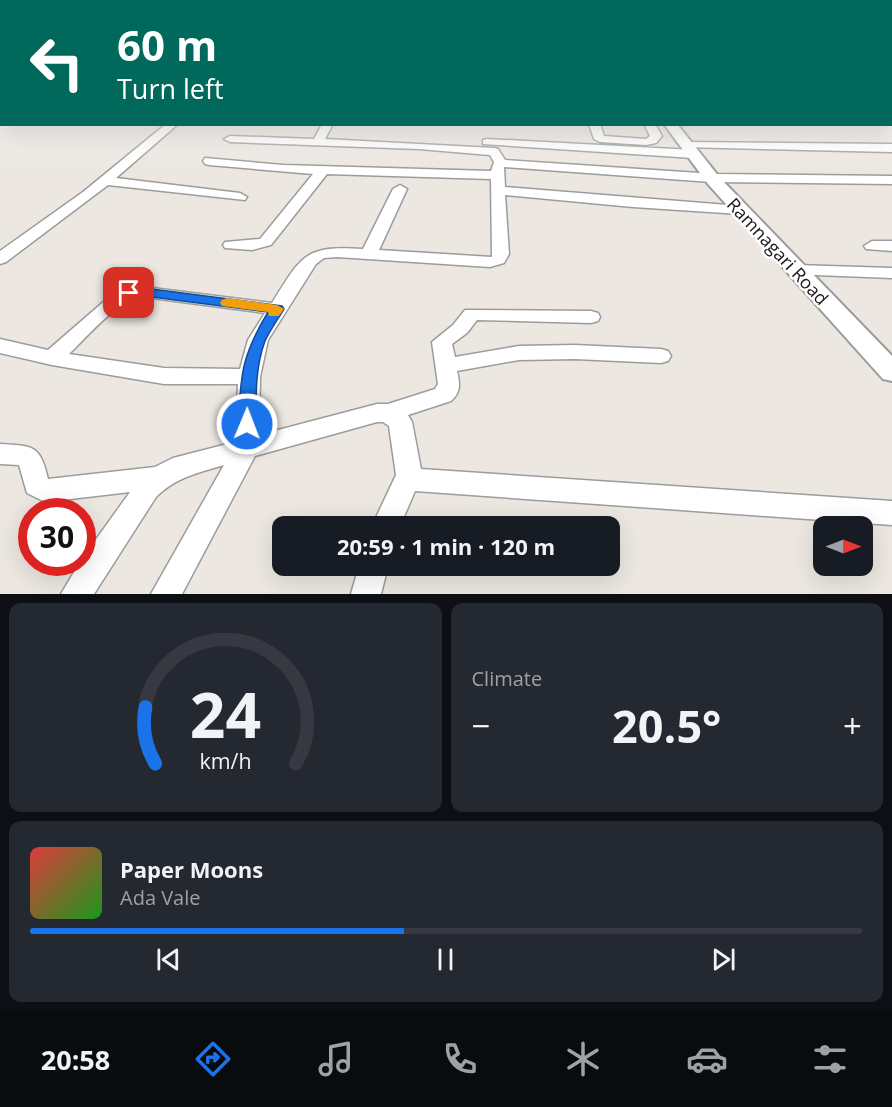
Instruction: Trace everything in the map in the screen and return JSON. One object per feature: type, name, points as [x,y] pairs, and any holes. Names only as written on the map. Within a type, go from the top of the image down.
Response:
[{"type":"street","points":[[0,259],[105,182],[170,126]]},
{"type":"street","points":[[317,143],[327,126]]},
{"type":"street","points":[[595,128],[600,139],[607,141],[652,141],[672,136]]},
{"type":"street","points":[[487,142],[672,136],[892,148]]},
{"type":"street","name":"Ramnagari Road","points":[[672,136],[892,372]]},
{"type":"street","points":[[865,148],[852,137],[892,138]]},
{"type":"street","points":[[166,594],[247,448],[249,377],[258,340],[315,256],[330,252],[490,262],[498,260],[501,254],[496,153],[419,146],[230,139]]},
{"type":"street","points":[[209,160],[284,169],[498,176],[890,182]]},
{"type":"street","points":[[231,245],[258,245],[265,242],[324,169]]},
{"type":"street","points":[[498,176],[633,203],[740,210]]},
{"type":"street","points":[[105,182],[240,197]]},
{"type":"street","points":[[369,254],[400,189]]},
{"type":"street","points":[[872,246],[892,246]]},
{"type":"street","points":[[796,270],[892,273]]},
{"type":"street","points":[[52,358],[114,302],[129,293],[144,292],[277,309]]},
{"type":"street","points":[[76,594],[147,489],[159,477],[173,469],[363,415],[388,413],[446,393],[449,384],[442,342],[460,329],[472,314],[591,317]]},
{"type":"street","points":[[0,346],[52,358],[164,376],[249,377]]},
{"type":"street","points":[[446,366],[519,353],[575,352],[661,357]]},
{"type":"street","points":[[388,413],[400,422],[409,475],[415,480],[425,482],[892,513]]},
{"type":"street","points":[[0,453],[27,457],[33,463],[36,485],[45,491],[159,477]]},
{"type":"street","points":[[391,516],[409,475]]},
{"type":"street","points":[[366,594],[371,576]]},
{"type":"slow traffic","points":[[227,303],[277,309],[274,313]]},
{"type":"route","points":[[129,293],[144,292],[277,309],[258,340],[252,359],[247,424]]}]
